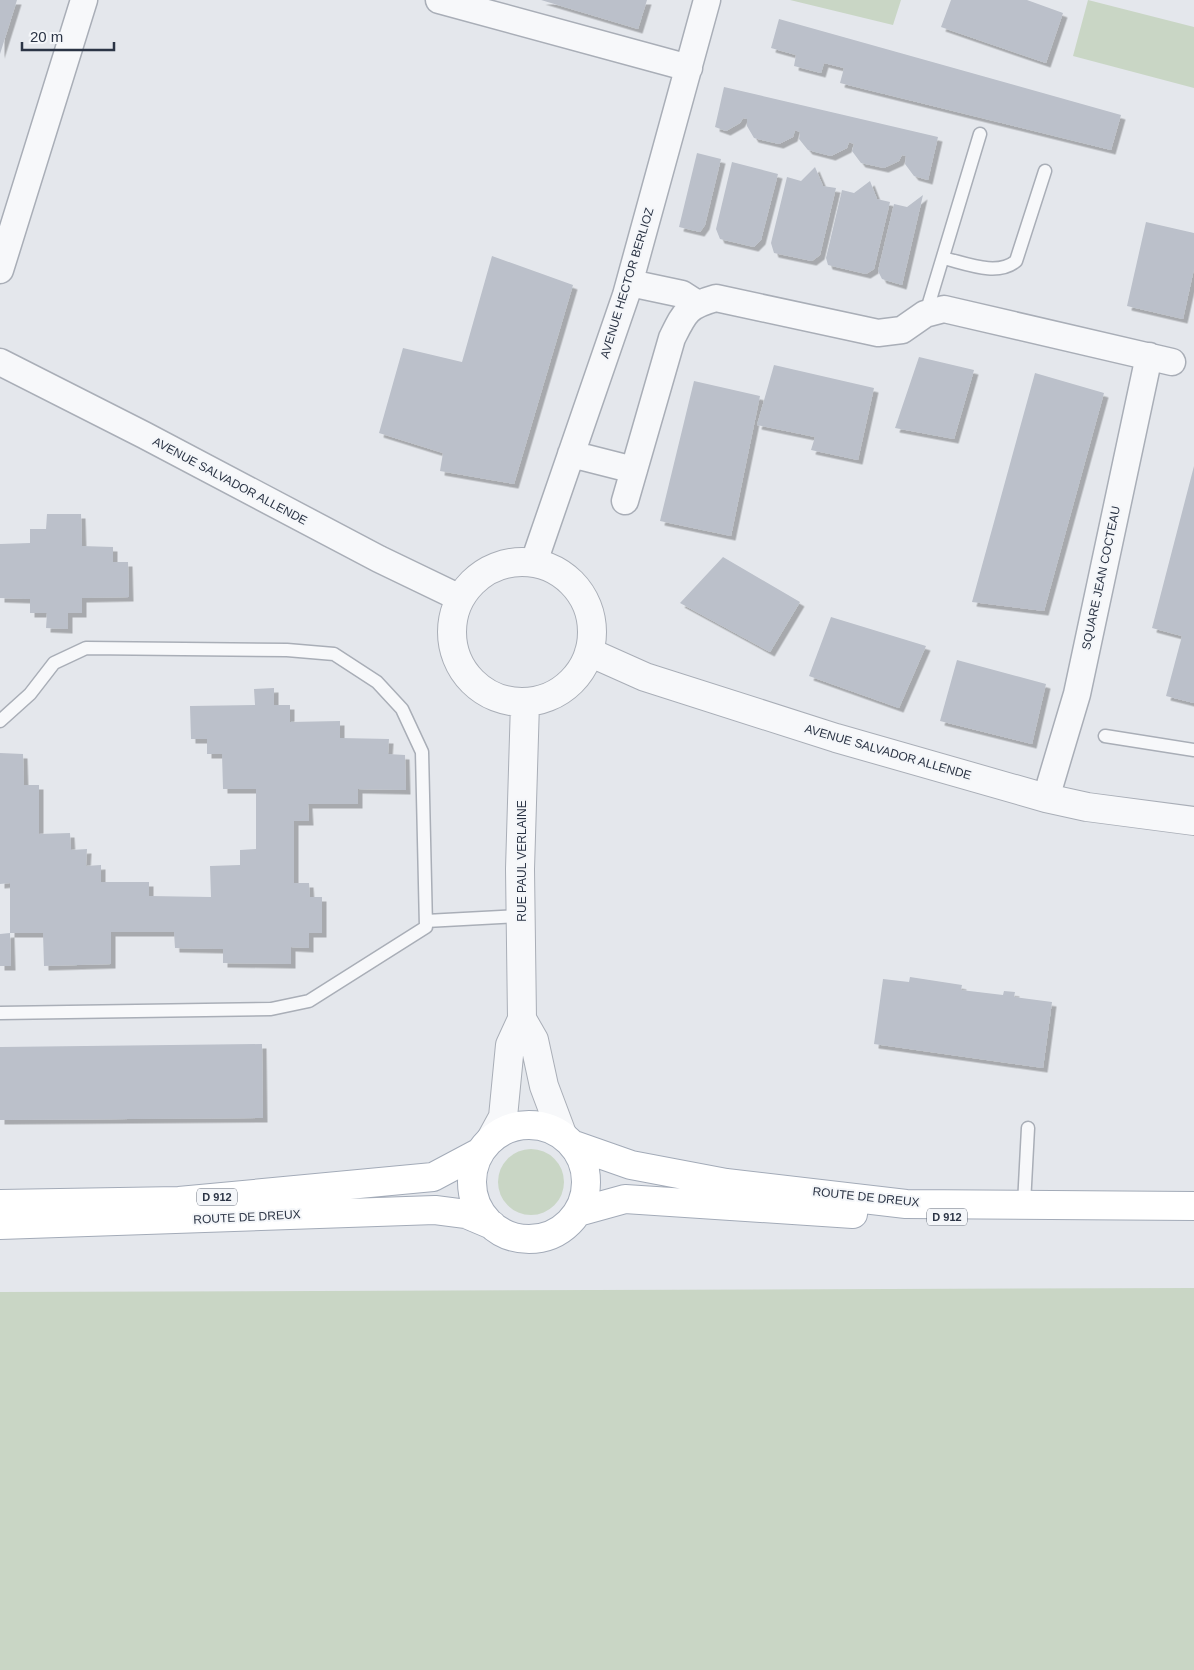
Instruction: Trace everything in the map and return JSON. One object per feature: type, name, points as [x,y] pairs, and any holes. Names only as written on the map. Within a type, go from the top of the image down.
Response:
[{"type":"main road","points":[[518,1125],[541,1126],[568,1140],[581,1157],[586,1171],[584,1199],[578,1212],[567,1224],[554,1233],[538,1238],[522,1239],[506,1234],[492,1225],[481,1213],[474,1198],[472,1182],[474,1166],[486,1145],[504,1130],[518,1125]]},
{"type":"main road","name":"ROUTE DE DREUX","points":[[568,1140],[631,1165],[726,1182],[906,1204],[1194,1206]]},
{"type":"main road","name":"ROUTE DE DREUX","points":[[0,1204],[179,1201],[433,1177],[486,1145]]},
{"type":"main road","name":"ROUTE DE DREUX","points":[[578,1212],[625,1199],[868,1215],[1194,1220]]},
{"type":"main road","name":"ROUTE DE DREUX","points":[[0,1225],[435,1210],[466,1214],[492,1225]]},
{"type":"street","points":[[0,270],[84,0]]},
{"type":"street","points":[[439,0],[520,11],[689,68]]},
{"type":"street","name":"AVENUE HECTOR BERLIOZ","points":[[534,562],[630,282],[707,0]]},
{"type":"street","points":[[630,282],[682,294],[696,303]]},
{"type":"street","points":[[625,501],[672,338],[683,316],[696,303],[716,298],[878,333],[902,330],[926,314]]},
{"type":"street","name":"SQUARE JEAN COCTEAU","points":[[926,314],[944,309],[1160,359],[1076,694],[1046,798]]},
{"type":"street","name":"AVENUE SALVADOR ALLENDE","points":[[0,362],[160,443],[379,560],[460,598]]},
{"type":"street","points":[[571,454],[634,470]]},
{"type":"street","points":[[512,562],[534,562],[553,569],[569,580],[582,595],[590,613],[592,633],[590,652],[572,682],[558,693],[542,700],[525,703],[504,700],[484,692],[468,678],[456,660],[451,640],[452,618],[460,598],[473,580],[491,568],[512,562]]},
{"type":"street","name":"AVENUE SALVADOR ALLENDE","points":[[590,652],[645,676],[836,738],[1046,798],[1087,808],[1194,821]]},
{"type":"street","name":"RUE PAUL VERLAINE","points":[[486,1145],[503,1117],[508,1087],[510,1045],[522,1018],[520,869],[525,703]]},
{"type":"street","name":"RUE PAUL VERLAINE","points":[[522,1018],[534,1040],[544,1086],[568,1140]]},
{"type":"lane","points":[[926,314],[980,134]]},
{"type":"lane","points":[[943,258],[999,270],[1009,267],[1016,261],[1045,172]]},
{"type":"lane","points":[[0,721],[30,694],[54,663],[86,648],[287,650],[334,654],[377,682],[402,708],[422,752],[426,921],[426,927],[309,1001],[272,1009],[0,1013]]},
{"type":"lane","points":[[1105,736],[1194,750]]},
{"type":"lane","points":[[426,921],[520,916]]},
{"type":"lane","points":[[1024,1204],[1028,1128]]},
{"type":"green space","points":[[790,0],[901,0],[893,25]]},
{"type":"green space","points":[[1088,0],[1194,27],[1194,88],[1073,56]]},
{"type":"green space","points":[[531,1149],[544,1151],[554,1159],[562,1169],[564,1182],[562,1195],[554,1205],[544,1213],[531,1215],[518,1213],[508,1205],[500,1195],[498,1182],[500,1169],[508,1159],[518,1151]]},
{"type":"green space","points":[[1194,1288],[1194,1670],[0,1670],[0,1292]]},
{"type":"building","points":[[0,0],[17,0],[0,54]]},
{"type":"building","points":[[541,0],[647,0],[638,29]]},
{"type":"building","points":[[951,0],[1027,0],[1063,13],[1046,63],[941,27]]},
{"type":"building","points":[[779,19],[1121,115],[1111,150],[840,83],[844,68],[824,63],[821,73],[794,66],[796,55],[771,48]]},
{"type":"building","points":[[724,87],[938,137],[928,180],[914,176],[905,164],[906,156],[902,155],[899,161],[884,168],[861,163],[852,151],[854,144],[849,142],[847,148],[831,156],[808,150],[799,139],[800,132],[795,130],[793,137],[779,144],[754,138],[747,126],[747,119],[743,118],[740,123],[726,131],[715,127]]},
{"type":"building","points":[[697,153],[721,159],[705,225],[700,232],[679,227]]},
{"type":"building","points":[[732,162],[778,174],[761,240],[754,247],[720,239],[716,229]]},
{"type":"building","points":[[815,167],[823,186],[836,188],[820,255],[812,261],[774,253],[771,243],[787,177],[801,181]]},
{"type":"building","points":[[870,181],[877,199],[890,202],[874,269],[866,274],[828,265],[826,258],[842,190],[854,193]]},
{"type":"building","points":[[923,195],[902,285],[882,279],[878,271],[894,204],[907,207]]},
{"type":"building","points":[[1146,222],[1194,233],[1194,269],[1183,319],[1127,306]]},
{"type":"building","points":[[492,256],[573,285],[514,484],[440,471],[443,453],[379,433],[403,348],[462,362]]},
{"type":"building","points":[[919,357],[974,370],[954,439],[895,428]]},
{"type":"building","points":[[774,365],[874,388],[858,460],[811,450],[815,437],[757,425]]},
{"type":"building","points":[[1035,373],[1104,393],[1044,611],[972,602]]},
{"type":"building","points":[[694,381],[760,396],[731,536],[660,521]]},
{"type":"building","points":[[1194,466],[1194,703],[1166,696],[1182,636],[1152,628]]},
{"type":"building","points":[[47,514],[81,514],[82,546],[113,547],[113,562],[128,562],[129,597],[82,598],[82,613],[68,613],[68,629],[46,628],[47,613],[30,613],[30,599],[0,598],[0,544],[30,543],[30,529],[46,529]]},
{"type":"building","points":[[723,557],[800,602],[770,652],[680,603]]},
{"type":"building","points":[[831,617],[926,646],[899,708],[809,676]]},
{"type":"building","points":[[957,660],[1046,684],[1032,744],[940,721]]},
{"type":"building","points":[[274,688],[274,705],[290,705],[290,722],[340,721],[340,738],[389,739],[388,754],[405,755],[406,790],[358,789],[358,804],[308,804],[309,821],[294,821],[294,883],[309,883],[310,897],[322,897],[322,933],[309,933],[309,948],[291,947],[291,964],[223,963],[223,949],[175,948],[174,932],[111,932],[111,964],[44,966],[43,933],[10,933],[10,883],[0,884],[0,753],[23,754],[24,785],[39,785],[39,834],[70,833],[71,850],[87,849],[86,866],[101,865],[101,882],[149,882],[149,896],[211,897],[210,866],[240,865],[240,850],[256,849],[256,789],[223,789],[222,754],[207,754],[207,739],[191,739],[190,706],[255,705],[254,689]]},
{"type":"building","points":[[10,933],[11,966],[0,966],[0,934]]},
{"type":"building","points":[[910,977],[962,985],[961,990],[1003,995],[1004,991],[1015,992],[1014,997],[1052,1002],[1043,1068],[874,1044],[883,979],[909,982]]},
{"type":"building","points":[[262,1044],[263,1118],[0,1120],[0,1047]]}]
